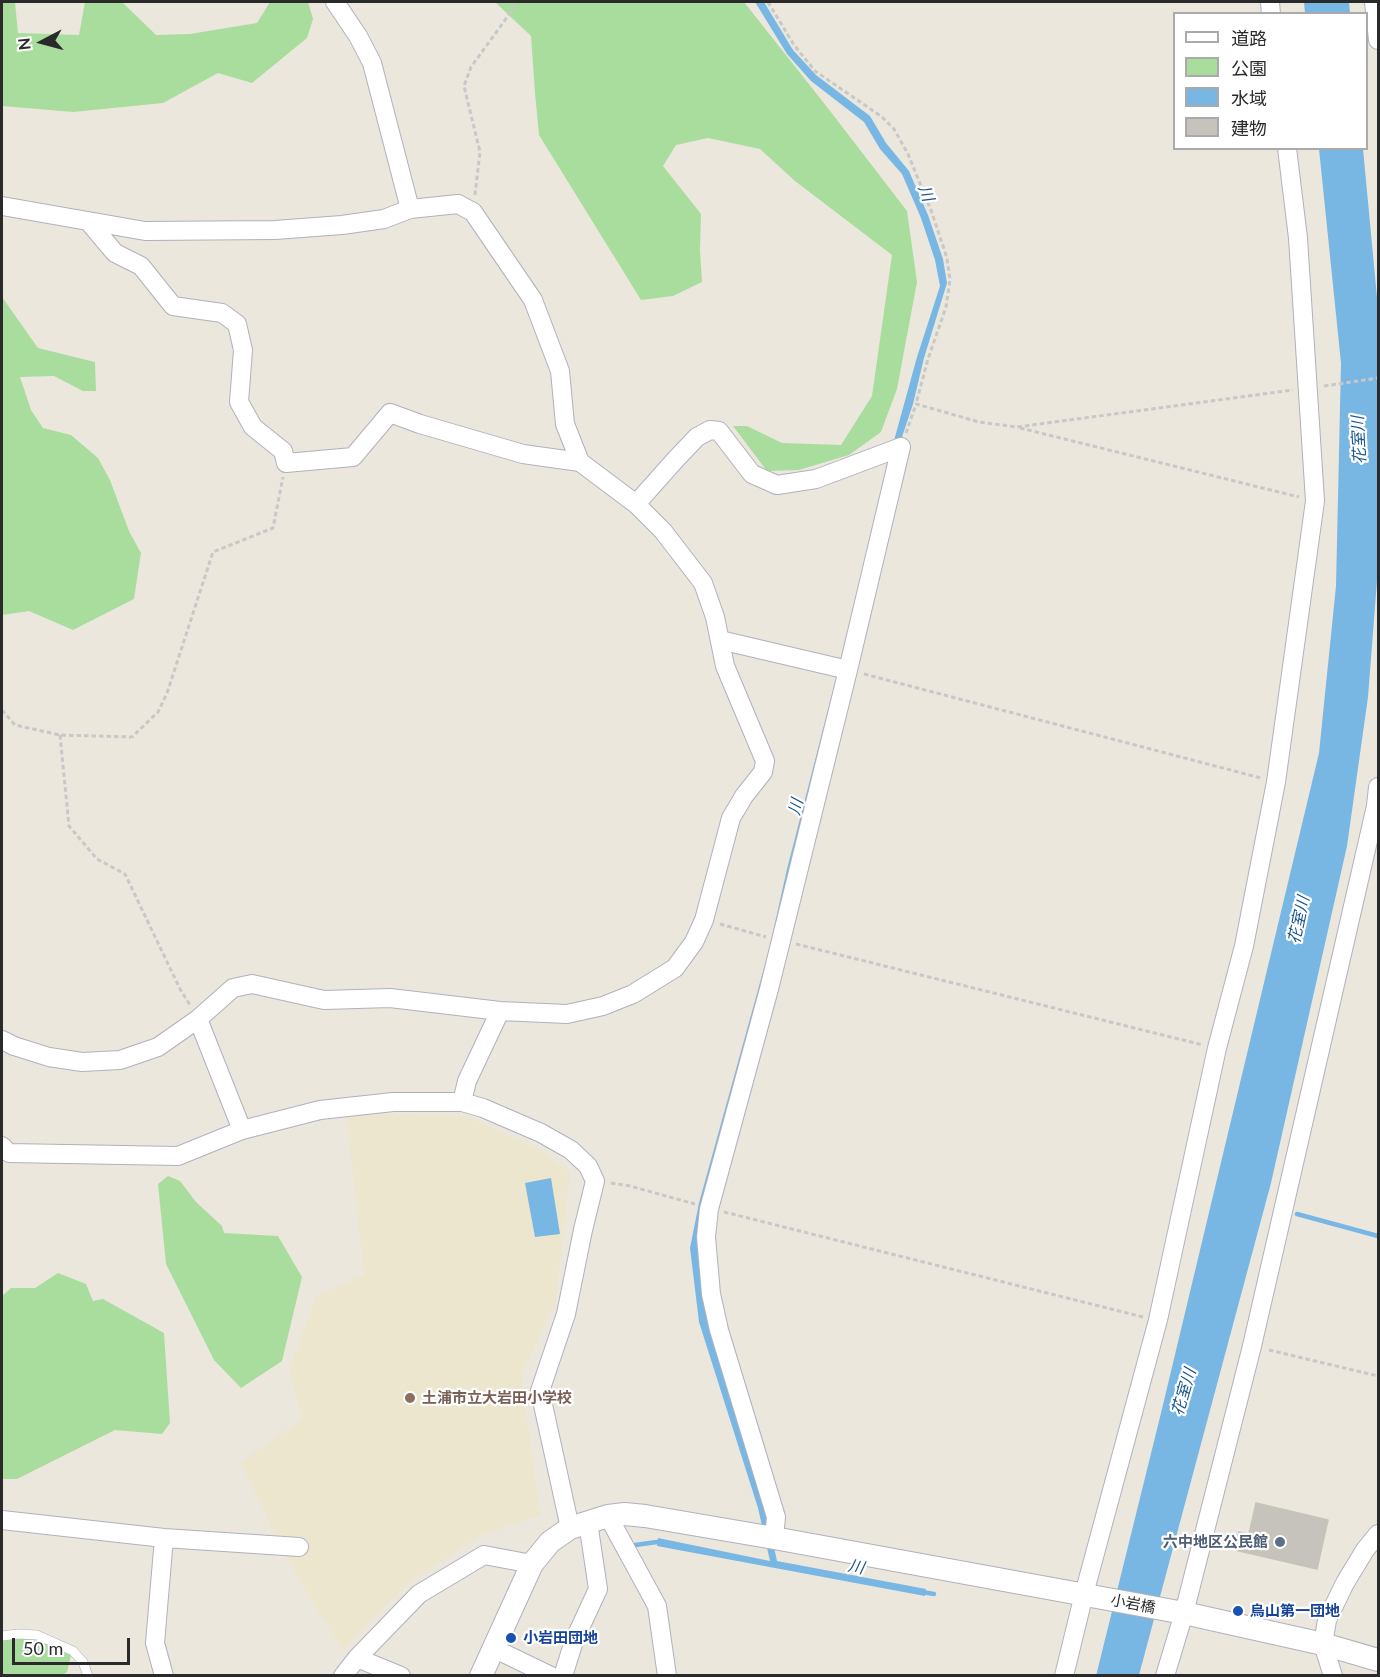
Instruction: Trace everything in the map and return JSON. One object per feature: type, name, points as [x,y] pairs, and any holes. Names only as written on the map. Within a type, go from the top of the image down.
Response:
[{"type":"street","points":[[335,2],[358,36],[372,63],[410,209]]},
{"type":"street","points":[[1374,2],[1378,40]]},
{"type":"street","points":[[1064,1676],[1088,1595],[1158,1320],[1217,1048],[1244,946],[1276,782],[1315,501],[1298,238],[1287,150]]},
{"type":"street","points":[[2,206],[145,231],[275,230],[353,224],[384,219],[410,209],[458,204],[473,212],[533,300],[560,371],[565,424],[580,462]]},
{"type":"street","points":[[2,1040],[49,1057],[82,1062],[120,1060],[158,1047],[198,1019],[233,988],[252,984],[324,1000],[390,998],[500,1011],[567,1014],[603,1006],[633,994],[675,968],[694,942],[704,920],[731,818],[744,796],[763,772],[765,761],[725,666],[715,617],[703,583],[663,531],[636,504],[580,462],[523,454],[390,413],[353,457],[286,463],[283,451],[253,427],[239,402],[243,350],[237,324],[222,313],[173,306],[141,266],[114,253],[88,221]]},
{"type":"street","points":[[636,504],[697,437],[710,430],[719,431],[752,474],[777,485],[816,479],[901,447]]},
{"type":"street","points":[[774,1538],[776,1516],[719,1330],[711,1294],[706,1237],[709,1209],[781,940],[901,447]]},
{"type":"street","points":[[720,640],[848,669]]},
{"type":"street","points":[[1165,1676],[1252,1346],[1376,806],[1378,787]]},
{"type":"street","points":[[462,1102],[467,1081],[500,1011]]},
{"type":"street","points":[[198,1019],[242,1130]]},
{"type":"street","points":[[2,1146],[9,1152],[178,1156],[242,1130],[320,1110],[393,1102],[462,1102],[483,1108],[541,1133],[571,1150],[588,1166],[594,1181],[566,1314],[540,1391],[589,1522],[598,1589],[574,1641],[563,1676]]},
{"type":"street","name":"小岩橋","points":[[589,1522],[625,1514],[645,1515],[1180,1613],[1323,1644],[1378,1660]]},
{"type":"street","points":[[2,1520],[164,1538],[299,1547]]},
{"type":"street","points":[[481,1676],[532,1564],[550,1542],[589,1522]]},
{"type":"street","points":[[589,1522],[657,1606],[667,1676]]},
{"type":"street","points":[[1333,1676],[1323,1644],[1327,1620],[1345,1583],[1372,1554],[1378,1534]]},
{"type":"street","points":[[164,1538],[155,1643],[164,1676]]},
{"type":"street","points":[[343,1676],[357,1658],[419,1594],[484,1555],[532,1564]]},
{"type":"street","points":[[493,1648],[551,1676]]},
{"type":"street","points":[[357,1658],[401,1676]]},
{"type":"lane","points":[[2,1636],[37,1635],[73,1651],[83,1662],[88,1676]]},
{"type":"path","points":[[473,212],[480,152],[464,86],[471,67],[516,2]]},
{"type":"path","points":[[768,2],[794,45],[815,71],[882,117],[894,129],[908,154],[947,258],[950,280],[946,307],[901,447]]},
{"type":"path","points":[[1017,427],[1378,378]]},
{"type":"path","points":[[916,404],[979,422],[1017,427],[1315,501]]},
{"type":"path","points":[[2,710],[15,725],[60,735],[132,737],[158,712],[167,693],[213,552],[273,528],[286,463]]},
{"type":"path","points":[[848,669],[1276,782]]},
{"type":"path","points":[[60,735],[69,826],[97,859],[125,874],[180,989],[198,1019]]},
{"type":"path","points":[[704,920],[1217,1048]]},
{"type":"path","points":[[594,1181],[630,1186],[709,1209],[1158,1320]]},
{"type":"path","points":[[1252,1346],[1378,1376]]},
{"type":"shaded area","name":"土浦市立大岩田小学校","points":[[346,1113],[466,1116],[538,1148],[570,1173],[556,1300],[521,1376],[540,1515],[480,1536],[408,1583],[342,1650],[292,1568],[240,1463],[302,1419],[289,1370],[316,1296],[364,1275]]},
{"type":"green space","points":[[2,2],[15,2],[18,33],[79,35],[85,2],[122,2],[156,35],[190,34],[257,23],[270,2],[308,2],[313,19],[307,38],[252,83],[218,73],[163,103],[73,112],[2,106]]},
{"type":"green space","points":[[495,2],[744,2],[907,211],[917,282],[897,389],[881,432],[849,455],[799,470],[767,471],[733,426],[747,426],[782,443],[841,445],[872,396],[892,255],[795,181],[760,149],[708,138],[676,145],[663,166],[701,214],[702,282],[673,296],[641,300],[539,135],[531,36]]},
{"type":"green space","points":[[2,297],[38,348],[95,362],[96,391],[83,391],[54,376],[20,377],[31,410],[43,428],[71,435],[98,458],[110,480],[129,531],[141,553],[134,599],[73,630],[29,611],[2,615]]},
{"type":"green space","points":[[168,1176],[180,1181],[196,1202],[222,1226],[224,1233],[278,1236],[302,1277],[282,1361],[241,1388],[214,1360],[166,1264],[158,1184]]},
{"type":"green space","points":[[58,1273],[86,1284],[93,1301],[103,1299],[164,1333],[170,1423],[162,1434],[115,1430],[17,1479],[2,1479],[2,1296],[11,1288],[35,1288]]},
{"type":"green space","points":[[30,1637],[71,1655],[67,1672],[63,1675],[2,1676],[2,1641]]},
{"type":"water","points":[[755,2],[764,2],[793,50],[816,75],[870,116],[886,143],[909,171],[928,215],[943,259],[947,283],[900,443],[704,1220],[777,1561],[926,1589],[925,1596],[657,1546],[658,1538],[770,1561],[758,1508],[699,1322],[690,1248],[699,1203],[769,950],[787,869],[895,437],[940,286],[935,260],[921,218],[902,174],[880,149],[864,122],[811,81],[787,54]]},
{"type":"water","points":[[1304,2],[1349,2],[1350,12],[1305,12]]},
{"type":"water","name":"花室川","points":[[1319,150],[1363,150],[1378,308],[1378,568],[1368,697],[1347,846],[1271,1183],[1139,1675],[1096,1676],[1319,753],[1336,586],[1341,363]]},
{"type":"water","points":[[551,1178],[560,1234],[535,1237],[525,1183]]},
{"type":"building","name":"六中地区公民館","points":[[1256,1503],[1328,1520],[1317,1569],[1235,1550],[1239,1532],[1249,1534]]},
{"type":"waterway","points":[[1297,1214],[1378,1236]]},
{"type":"waterway","points":[[635,1545],[663,1543]]},
{"type":"waterway","name":"川","points":[[922,1592],[934,1594]]},
{"type":"place","name":"土浦市立大岩田小学校","points":[[410,1398]]},
{"type":"place","name":"六中地区公民館","points":[[1280,1542]]},
{"type":"place","name":"烏山第一団地","points":[[1238,1611]]},
{"type":"place","name":"小岩田団地","points":[[511,1638]]}]
